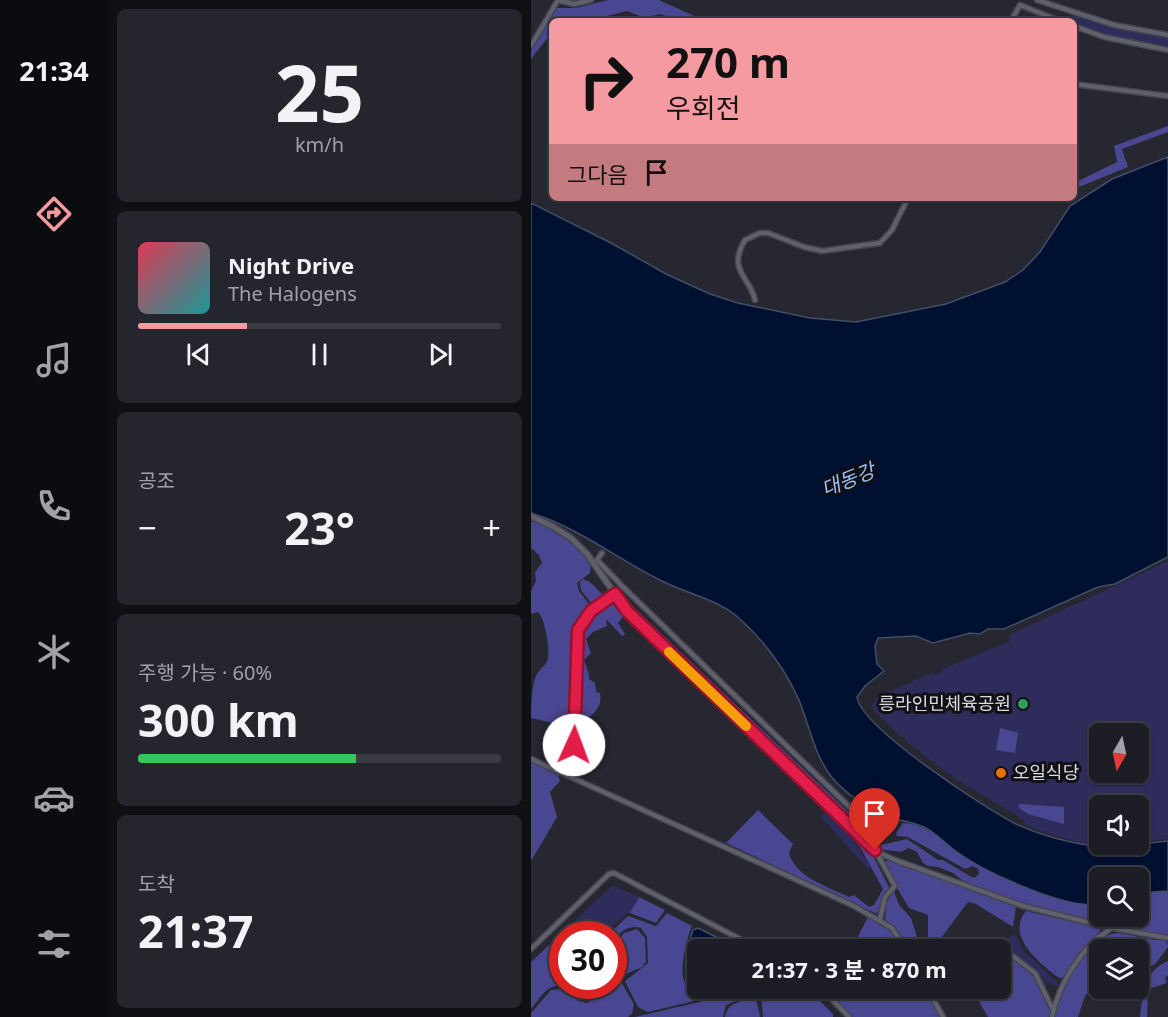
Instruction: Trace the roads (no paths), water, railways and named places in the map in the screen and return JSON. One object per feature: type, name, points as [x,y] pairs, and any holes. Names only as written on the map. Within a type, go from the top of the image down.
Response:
[{"type":"street","points":[[531,46],[558,0],[574,4],[591,0]]},
{"type":"street","points":[[1037,0],[1115,25],[1168,35]]},
{"type":"street","points":[[1013,18],[1020,5],[1052,18]]},
{"type":"street","points":[[1077,27],[1104,37],[1168,50]]},
{"type":"street","points":[[1077,84],[1168,96]]},
{"type":"street","points":[[755,300],[738,268],[739,254],[745,240],[760,233],[768,233],[804,247],[822,251],[880,243],[892,230],[906,201]]},
{"type":"street","points":[[531,516],[552,525],[571,538],[593,561],[627,611],[875,850],[885,857],[1015,903],[1110,928],[1168,938]]},
{"type":"street","points":[[602,553],[597,560],[864,821],[875,850],[895,886],[885,897],[880,919]]},
{"type":"street","points":[[573,778],[577,634],[584,618],[615,594]]},
{"type":"street","points":[[531,759],[702,835],[880,919],[891,928],[898,939]]},
{"type":"street","points":[[531,949],[609,874],[614,873],[740,939]]},
{"type":"street","points":[[1052,1017],[1063,982],[1097,937],[1110,928]]},
{"type":"street","points":[[1011,955],[1035,973],[1053,1010]]},
{"type":"street","points":[[832,999],[849,1017]]},
{"type":"street","points":[[933,999],[943,1017]]},
{"type":"water","name":"대동강","points":[[1168,157],[1168,557],[1115,584],[1098,587],[1004,629],[988,629],[980,634],[970,633],[933,643],[916,636],[878,638],[875,646],[877,664],[884,671],[865,686],[857,697],[864,711],[901,747],[953,785],[1016,824],[1055,838],[1089,845],[1089,855],[1149,855],[1149,843],[1168,841],[1168,891],[1149,892],[1149,867],[1089,867],[1089,904],[1085,904],[1049,896],[1008,880],[972,862],[924,827],[889,817],[857,800],[836,782],[824,766],[799,700],[788,678],[767,647],[741,620],[714,602],[674,587],[582,535],[531,513],[531,203],[611,243],[666,274],[710,294],[738,303],[810,318],[856,322],[946,304],[1005,282],[1023,270],[1040,252],[1070,206],[1112,179]]},
{"type":"water","points":[[698,928],[720,939],[691,939],[693,930]]},
{"type":"place","name":"릉라인민체육공원","points":[[1023,704]]},
{"type":"place","name":"오일식당","points":[[1001,773]]}]
